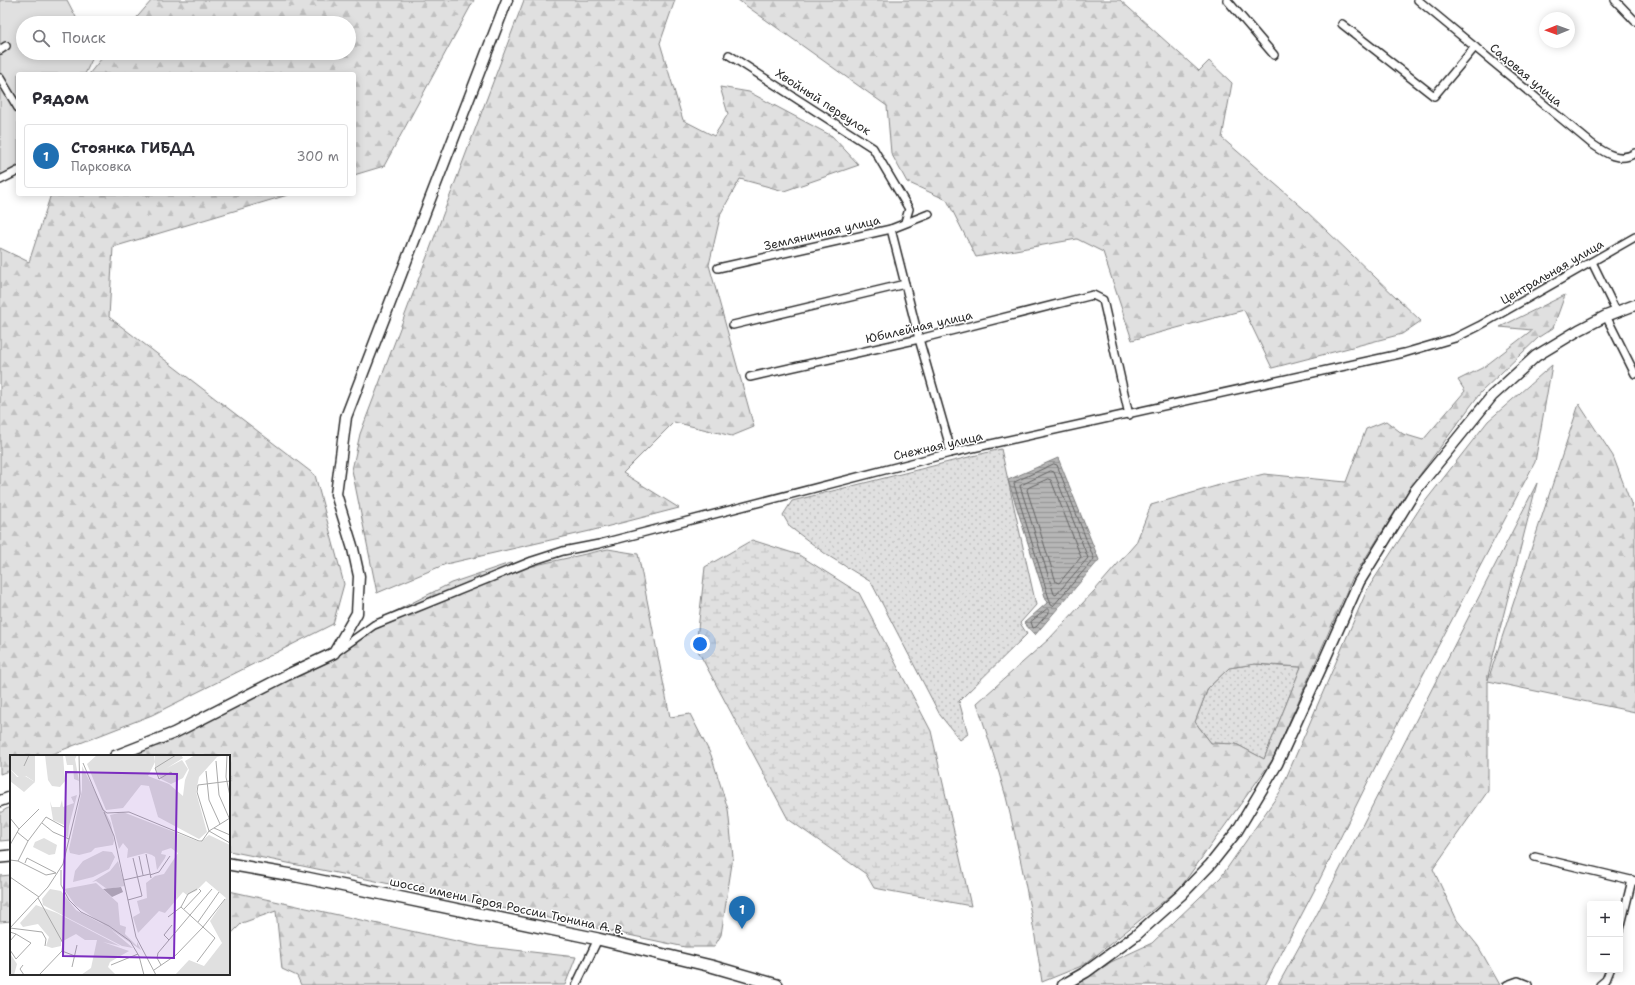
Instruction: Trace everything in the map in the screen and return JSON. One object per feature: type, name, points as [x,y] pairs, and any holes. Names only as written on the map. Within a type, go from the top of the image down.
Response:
[{"type":"main road","points":[[0,857],[10,856]]},
{"type":"main road","name":"шоссе имени Героя России Тюнина А. В.","points":[[230,864],[297,876],[598,939],[703,964],[777,985]]},
{"type":"street","points":[[118,755],[174,733],[287,675],[334,653],[357,613],[359,576],[353,549],[336,494],[346,417],[507,0]]},
{"type":"street","points":[[1227,0],[1274,55]]},
{"type":"street","name":"Садовая улица","points":[[1418,0],[1475,46],[1574,131],[1592,144],[1614,156],[1624,157],[1635,153]]},
{"type":"street","points":[[1616,0],[1635,21]]},
{"type":"street","points":[[1342,24],[1434,96],[1475,46]]},
{"type":"street","name":"Хвойный переулок","points":[[729,55],[873,148],[909,210],[905,222]]},
{"type":"street","points":[[0,78],[16,105]]},
{"type":"street","points":[[0,180],[16,172]]},
{"type":"street","name":"Земляничная улица","points":[[718,268],[891,229],[905,222],[929,214]]},
{"type":"street","points":[[891,229],[950,453]]},
{"type":"street","name":"Центральная улица","points":[[1284,380],[1404,353],[1455,338],[1479,326],[1635,237]]},
{"type":"street","points":[[1592,262],[1616,310]]},
{"type":"street","points":[[733,325],[905,284]]},
{"type":"street","name":"Юбилейная улица","points":[[750,377],[919,340],[1093,295],[1103,300],[1128,415]]},
{"type":"street","points":[[1063,985],[1086,972],[1135,936],[1181,895],[1237,831],[1277,764],[1358,582],[1415,491],[1492,396],[1536,356],[1616,310],[1635,304]]},
{"type":"street","points":[[1606,316],[1635,374]]},
{"type":"street","name":"Снежная улица","points":[[334,653],[374,625],[532,561],[564,551],[599,544],[950,453],[1284,380]]},
{"type":"street","points":[[0,801],[10,797]]},
{"type":"street","points":[[1535,857],[1633,881],[1623,918]]},
{"type":"street","points":[[576,985],[598,939]]},
{"type":"street","points":[[1600,985],[1606,980],[1609,973]]},
{"type":"street","points":[[1507,985],[1518,982],[1528,985]]},
{"type":"green space","points":[[0,0],[67,0],[75,16],[16,16],[16,60],[92,60],[86,72],[16,72],[16,166],[2,175],[0,170]]},
{"type":"green space","points":[[152,0],[474,0],[384,166],[356,174],[356,72],[91,72],[100,60],[356,60],[356,16],[138,16]]},
{"type":"green space","points":[[524,0],[675,0],[660,43],[683,120],[714,136],[728,114],[720,87],[749,92],[832,136],[859,165],[784,191],[740,179],[721,213],[709,265],[754,427],[732,436],[674,422],[623,473],[679,508],[590,531],[446,564],[377,593],[352,470],[360,434]]},
{"type":"green space","points":[[738,0],[1120,0],[1199,71],[1209,61],[1232,83],[1222,138],[1304,209],[1421,321],[1402,334],[1272,368],[1244,310],[1132,340],[1103,252],[1077,239],[976,257],[947,200],[907,182],[891,153],[887,106]]},
{"type":"green space","points":[[50,196],[284,196],[113,247],[109,317],[315,475],[344,584],[333,624],[152,715],[50,755],[10,755],[10,770],[0,774],[0,248],[29,262]]},
{"type":"green space","points":[[1565,295],[1553,328],[1539,337],[1481,392],[1410,488],[1352,579],[1273,759],[1180,888],[1084,965],[1042,982],[1031,912],[1006,797],[977,703],[1049,639],[1095,590],[1136,543],[1151,505],[1223,484],[1264,474],[1346,482],[1366,429],[1386,421],[1403,434],[1423,440],[1465,391],[1458,380],[1484,367],[1532,330],[1500,327]],"holes":[[[1255,664],[1301,667],[1264,759],[1236,744],[1211,743],[1195,722],[1208,688],[1229,668]]]},
{"type":"green space","points":[[1552,365],[1535,462],[1385,747],[1314,891],[1265,985],[1076,985],[1111,962],[1152,943],[1221,877],[1280,792],[1367,590],[1420,508],[1488,421]]},
{"type":"green space","points":[[1579,404],[1613,456],[1635,514],[1635,712],[1488,681],[1488,791],[1433,869],[1457,920],[1478,946],[1500,985],[1278,985],[1316,916],[1537,483],[1488,680]]},
{"type":"green space","points":[[1001,449],[1036,605],[1020,623],[1027,634],[959,701],[968,734],[960,740],[940,715],[871,582],[827,555],[790,527],[783,515],[792,501]]},
{"type":"green space","points":[[752,540],[799,555],[859,593],[931,731],[971,906],[874,888],[866,874],[788,819],[696,647],[705,567]]},
{"type":"green space","points":[[608,549],[638,554],[670,717],[690,714],[711,755],[728,809],[733,857],[721,935],[714,947],[685,947],[230,851],[230,755],[124,755],[306,662],[384,617],[451,583],[510,563],[527,567]]},
{"type":"green space","points":[[1255,664],[1301,667],[1264,759],[1236,744],[1211,743],[1195,722],[1208,688],[1229,668]]},
{"type":"green space","points":[[10,807],[10,840],[0,841],[0,813]]},
{"type":"green space","points":[[10,875],[10,921],[0,922],[0,876]]},
{"type":"green space","points":[[230,891],[479,946],[576,957],[565,985],[301,985],[297,976],[282,969],[276,911],[242,923],[230,935]]},
{"type":"water","points":[[1058,458],[1099,560],[1035,635],[1024,623],[1047,603],[1008,480]]},
{"type":"place","name":"Стоянка ГИБДД","points":[[742,929]]}]
